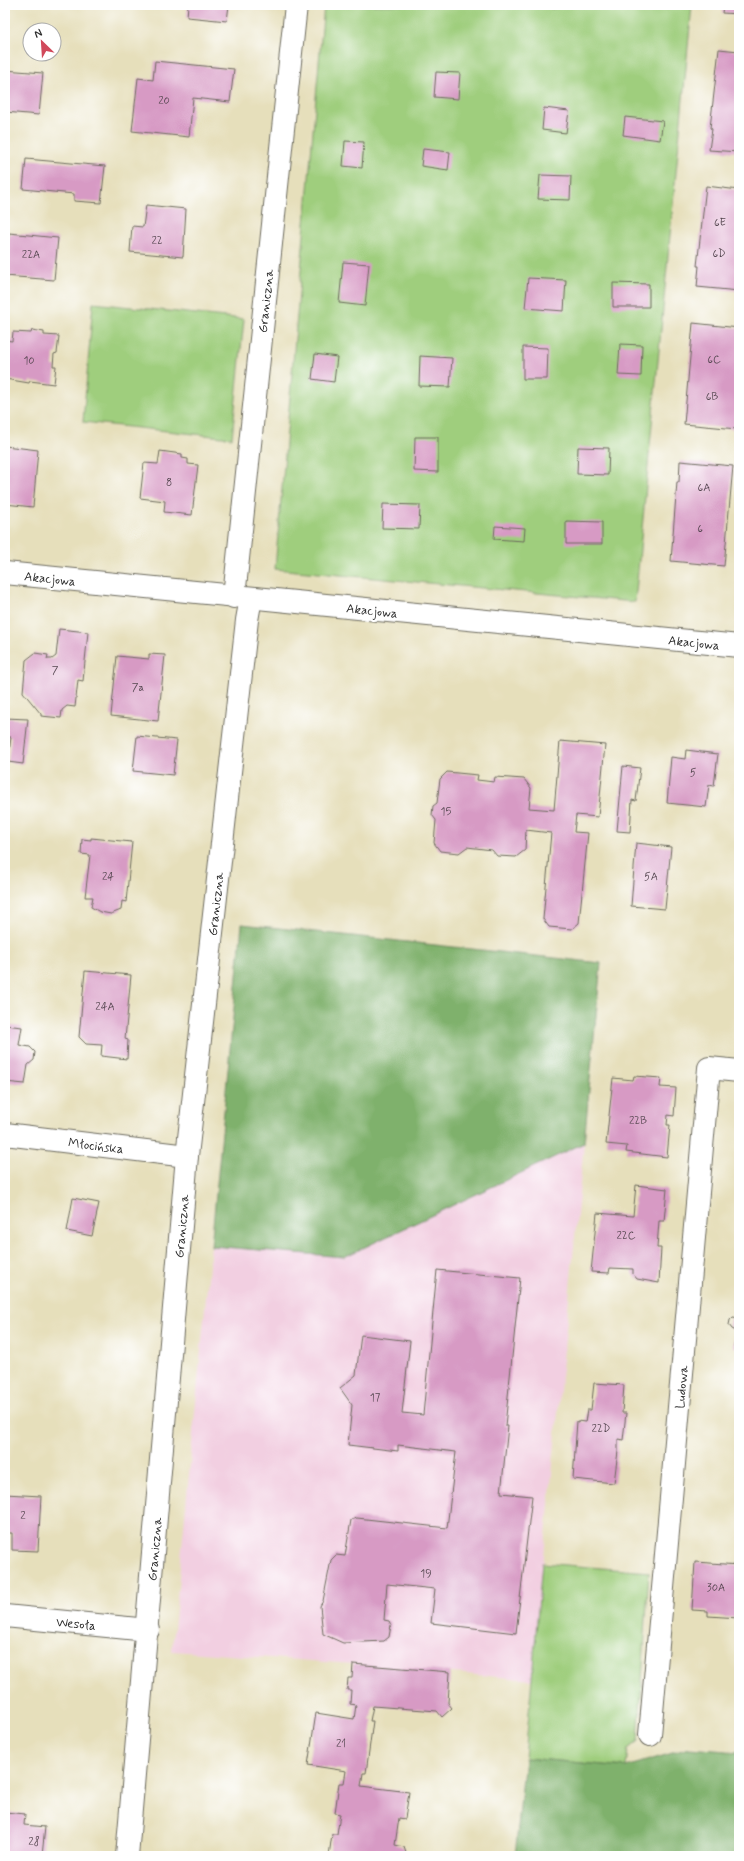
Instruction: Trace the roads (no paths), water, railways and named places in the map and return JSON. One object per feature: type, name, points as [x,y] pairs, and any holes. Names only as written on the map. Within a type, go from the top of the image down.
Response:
[{"type":"street","name":"Graniczna","points":[[128,1856],[187,1156],[247,620],[242,597],[296,5]]},
{"type":"street","name":"Akacjowa","points":[[5,574],[739,646]]},
{"type":"street","name":"Ludowa","points":[[650,1735],[709,1068],[739,1071]]},
{"type":"street","name":"Młocińska","points":[[5,1134],[187,1156]]},
{"type":"street","name":"Wesoła","points":[[5,1616],[148,1630]]}]
